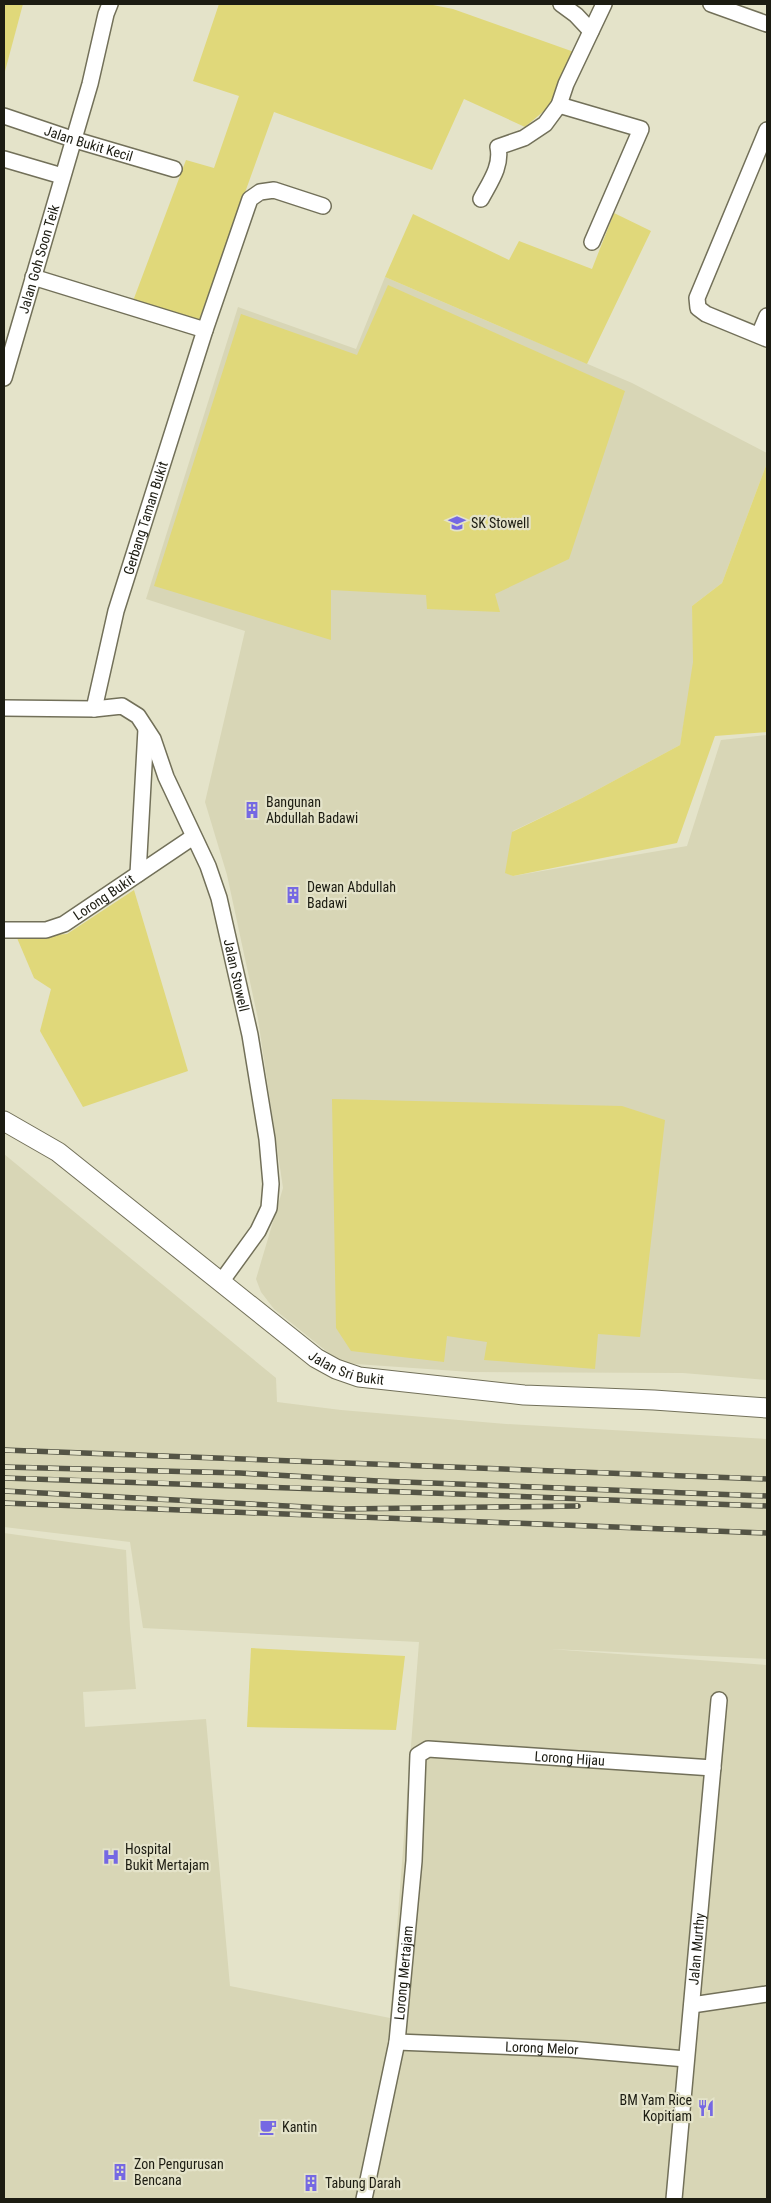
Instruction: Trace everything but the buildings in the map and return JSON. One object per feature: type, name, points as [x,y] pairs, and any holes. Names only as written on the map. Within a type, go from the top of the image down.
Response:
[{"type":"street","name":"Jalan Goh Soon Teik","points":[[4,378],[10,330],[33,277],[90,84],[110,4]]},
{"type":"street","points":[[561,4],[576,15],[591,31]]},
{"type":"street","points":[[481,199],[497,169],[500,158],[498,147],[524,138],[545,124],[559,105],[566,84],[604,4]]},
{"type":"street","points":[[710,4],[767,24]]},
{"type":"street","points":[[559,105],[641,129],[592,242]]},
{"type":"street","name":"Jalan Bukit Kecil","points":[[4,116],[72,140],[174,169]]},
{"type":"street","points":[[767,130],[697,298],[698,308],[706,314],[763,337],[767,316]]},
{"type":"street","points":[[4,159],[62,176]]},
{"type":"street","name":"Gerbang Taman Bukit","points":[[94,709],[116,611],[206,330],[250,200],[260,192],[274,190],[323,206]]},
{"type":"street","points":[[33,277],[206,330]]},
{"type":"street","name":"Jalan Stowell","points":[[4,708],[94,709],[122,706],[138,716],[153,739],[166,776],[208,866],[219,898],[250,1035],[267,1139],[271,1184],[269,1208],[258,1231],[221,1282]]},
{"type":"street","points":[[138,874],[146,729]]},
{"type":"street","name":"Lorong Bukit","points":[[4,930],[46,930],[64,924],[193,837]]},
{"type":"street","name":"Jalan Sri Bukit","points":[[4,1121],[58,1152],[316,1358],[336,1369],[359,1377],[524,1395],[654,1400],[767,1408]]},
{"type":"street","name":"Jalan Murthy","points":[[674,2199],[719,1700]]},
{"type":"street","name":"Lorong Hijau","points":[[428,1749],[713,1768]]},
{"type":"street","name":"Lorong Mertajam","points":[[364,2199],[397,2042],[414,1861],[418,1755],[428,1749]]},
{"type":"street","points":[[692,2005],[767,1994]]},
{"type":"street","name":"Lorong Melor","points":[[397,2042],[569,2049],[686,2059]]},
{"type":"shaded area","points":[[4,4],[23,4],[4,75]]},
{"type":"shaded area","points":[[219,4],[428,4],[453,9],[574,52],[551,105],[525,127],[464,99],[432,170],[274,112],[199,320],[133,301],[186,160],[214,168],[239,96],[193,81]]},
{"type":"shaded area","points":[[614,213],[651,231],[587,364],[385,277],[413,214],[509,260],[519,241],[592,269]]},
{"type":"shaded area","points":[[385,277],[632,383],[767,453],[767,463],[722,583],[692,606],[695,661],[680,745],[582,798],[513,831],[506,873],[513,876],[687,846],[721,740],[767,735],[767,1380],[683,1373],[471,1372],[341,1363],[274,1309],[261,1292],[256,1279],[283,1188],[258,1019],[227,875],[205,802],[245,631],[146,599],[238,307],[356,349]]},
{"type":"shaded area","points":[[388,285],[625,391],[569,559],[495,594],[500,612],[427,609],[426,595],[331,590],[331,640],[154,586],[241,314],[357,355]]},
{"type":"shaded area","points":[[767,463],[767,732],[715,736],[677,843],[513,876],[505,873],[512,832],[582,798],[680,745],[693,662],[692,606],[722,583]]},
{"type":"shaded area","points":[[134,890],[188,1071],[83,1107],[40,1031],[51,989],[34,978],[17,938],[67,934]]},
{"type":"shaded area","points":[[332,1099],[622,1106],[665,1120],[640,1337],[598,1334],[595,1369],[484,1360],[487,1342],[447,1336],[444,1362],[351,1351],[336,1328]]},
{"type":"shaded area","points":[[4,1154],[276,1378],[277,1402],[341,1410],[506,1424],[767,1439],[767,1659],[550,1649],[767,1665],[767,2199],[4,2199],[4,1533],[126,1550],[130,1629],[136,1689],[83,1692],[85,1727],[206,1719],[230,1986],[390,2018],[419,1642],[143,1628],[130,1542],[4,1527]]},
{"type":"shaded area","points":[[251,1648],[405,1656],[396,1730],[247,1727]]},
{"type":"railway","points":[[4,1450],[767,1479]]},
{"type":"railway","points":[[4,1467],[240,1473],[378,1481],[767,1496]]},
{"type":"railway","points":[[4,1478],[767,1506]]},
{"type":"railway","points":[[4,1491],[344,1509],[578,1506]]},
{"type":"railway","points":[[4,1503],[767,1533]]},
{"type":"place","name":"SK Stowell","points":[[457,523]]},
{"type":"place","name":"Bangunan Abdullah Badawi","points":[[252,810]]},
{"type":"place","name":"Dewan Abdullah Badawi","points":[[293,895]]},
{"type":"place","name":"Hospital Bukit Mertajam","points":[[111,1857]]},
{"type":"place","name":"BM Yam Rice Kopitiam","points":[[706,2108]]},
{"type":"place","name":"Kantin","points":[[268,2127]]},
{"type":"place","name":"Zon Pengurusan Bencana","points":[[120,2172]]},
{"type":"place","name":"Tabung Darah","points":[[311,2183]]}]
